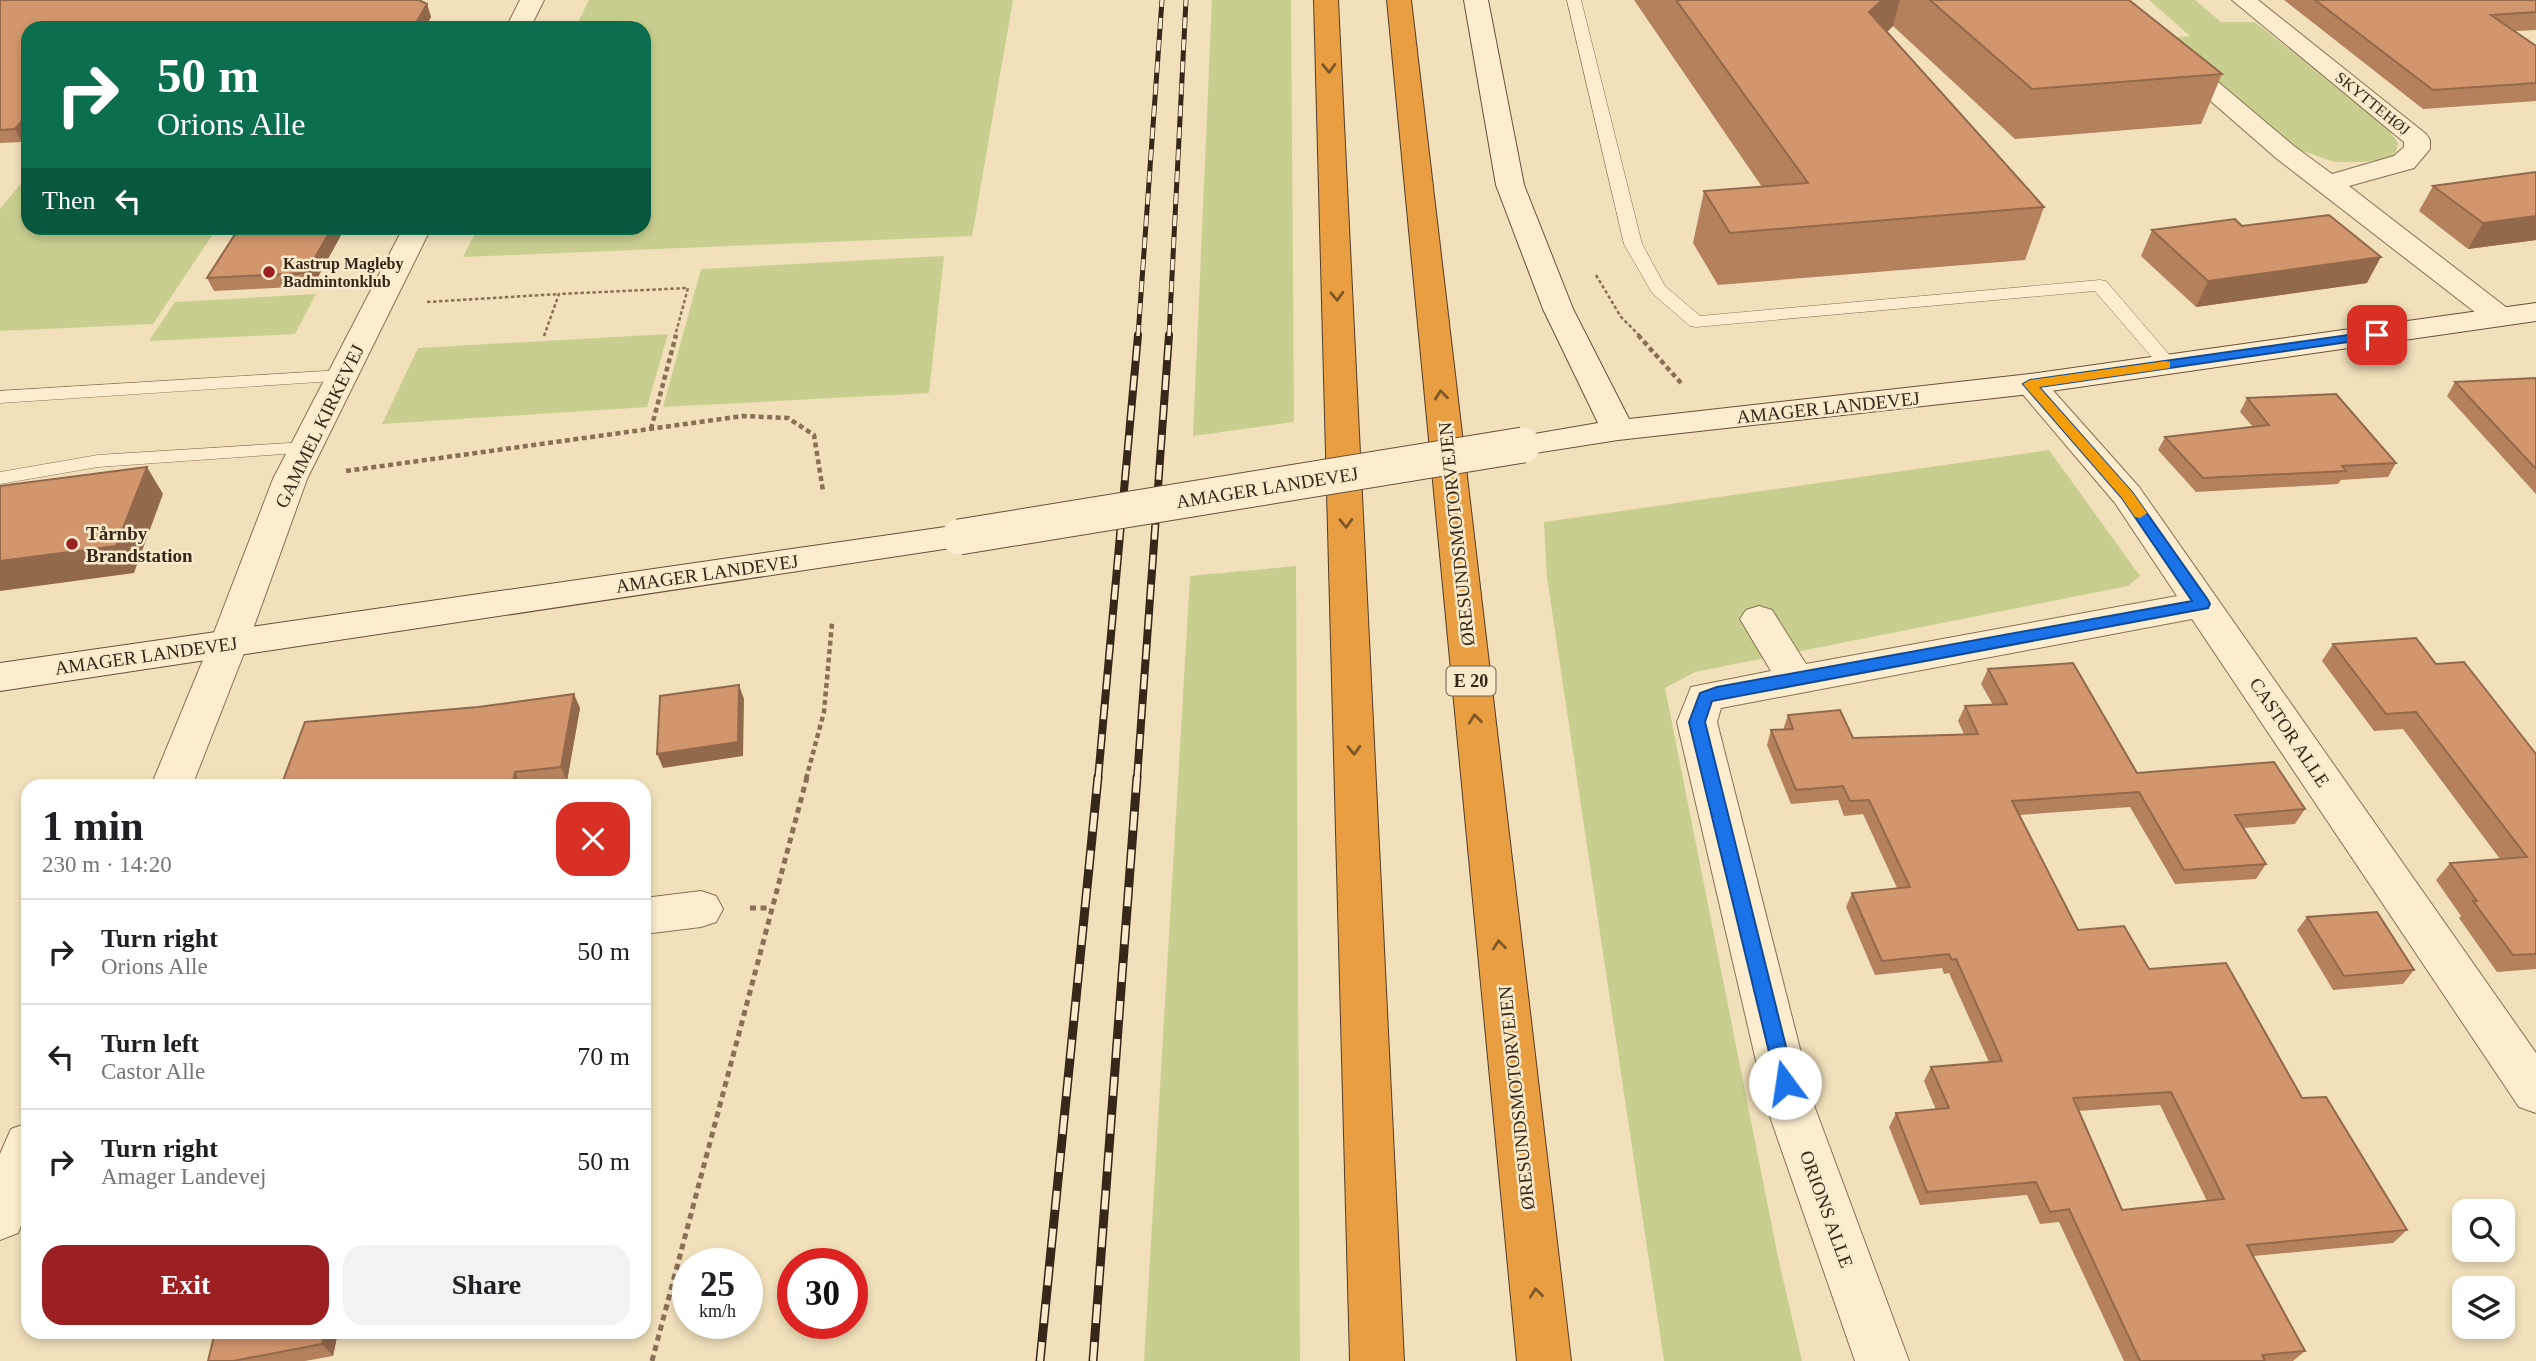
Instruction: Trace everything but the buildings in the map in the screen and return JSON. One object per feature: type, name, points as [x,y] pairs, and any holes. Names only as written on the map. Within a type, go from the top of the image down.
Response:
[{"type":"highway","points":[[1326,0],[1377,1361]]},
{"type":"highway","name":"ØRESUNDSMOTORVEJEN","points":[[1399,0],[1544,1361]]},
{"type":"street","points":[[522,21],[532,0]]},
{"type":"street","points":[[1476,0],[1510,186],[1558,309],[1618,430]]},
{"type":"street","points":[[2107,0],[2219,97],[2500,317]]},
{"type":"street","name":"SKYTTEHØJ","points":[[2244,0],[2417,140],[2417,149],[2404,162],[2327,184]]},
{"type":"street","name":"GAMMEL KIRKEVEJ","points":[[175,779],[298,463],[413,235]]},
{"type":"street","name":"AMAGER LANDEVEJ","points":[[0,677],[959,537],[1618,430],[2030,384],[2536,312]]},
{"type":"street","name":"CASTOR ALLE","points":[[2030,384],[2127,495],[2536,1091]]},
{"type":"street","name":"ORIONS ALLE","points":[[1882,1361],[1791,1108],[1697,722],[1705,697],[2203,604]]},
{"type":"street","points":[[1759,619],[1795,679]]},
{"type":"street","points":[[651,915],[701,909]]},
{"type":"street","points":[[0,1216],[21,1162]]},
{"type":"lane","points":[[1574,0],[1633,244],[1658,289],[1696,322],[2100,285],[2169,365]]},
{"type":"lane","points":[[0,397],[342,376]]},
{"type":"lane","points":[[0,478],[97,461],[298,463]]},
{"type":"path","points":[[378,304],[688,288],[651,429]]},
{"type":"path","points":[[544,336],[559,294]]},
{"type":"path","points":[[298,463],[651,429],[743,416],[788,418],[814,435],[823,491]]},
{"type":"path","points":[[652,1361],[824,712],[832,624]]},
{"type":"green space","points":[[589,0],[1013,0],[972,236],[463,257],[474,235],[651,235],[651,21],[578,21]]},
{"type":"green space","points":[[1212,0],[1291,0],[1294,422],[1193,436]]},
{"type":"green space","points":[[2149,0],[2195,0],[2221,22],[2255,22],[2390,131],[2398,143],[2396,152],[2388,159],[2334,162],[2289,146],[2162,38],[2190,36]]},
{"type":"green space","points":[[21,184],[21,235],[212,235],[153,324],[0,331],[0,209]]},
{"type":"green space","points":[[944,256],[929,393],[663,407],[701,269]]},
{"type":"green space","points":[[316,294],[295,334],[149,341],[175,302]]},
{"type":"green space","points":[[668,334],[647,407],[382,424],[418,348]]},
{"type":"green space","points":[[2049,450],[2140,576],[2128,586],[1695,672],[1665,688],[1779,1262],[1802,1361],[1664,1361],[1547,578],[1544,522]]},
{"type":"green space","points":[[1296,566],[1300,1361],[1144,1361],[1190,576]]},
{"type":"railway","points":[[1138,336],[1162,0]]},
{"type":"railway","points":[[1169,336],[1186,0]]},
{"type":"railway","points":[[1098,779],[1138,335]]},
{"type":"railway","points":[[1137,779],[1169,335]]},
{"type":"railway","points":[[1040,1361],[1098,777]]},
{"type":"railway","points":[[1093,1361],[1137,777]]},
{"type":"slow traffic","points":[[2140,513],[2030,384],[2166,365]]},
{"type":"place","name":"Kastrup Magleby Badmintonklub","points":[[269,272]]},
{"type":"place","name":"Tårnby Brandstation","points":[[72,544]]},
{"type":"route","points":[[1785,1083],[1697,722],[1705,697],[2203,604],[2127,495],[2030,384],[2377,335]]}]
